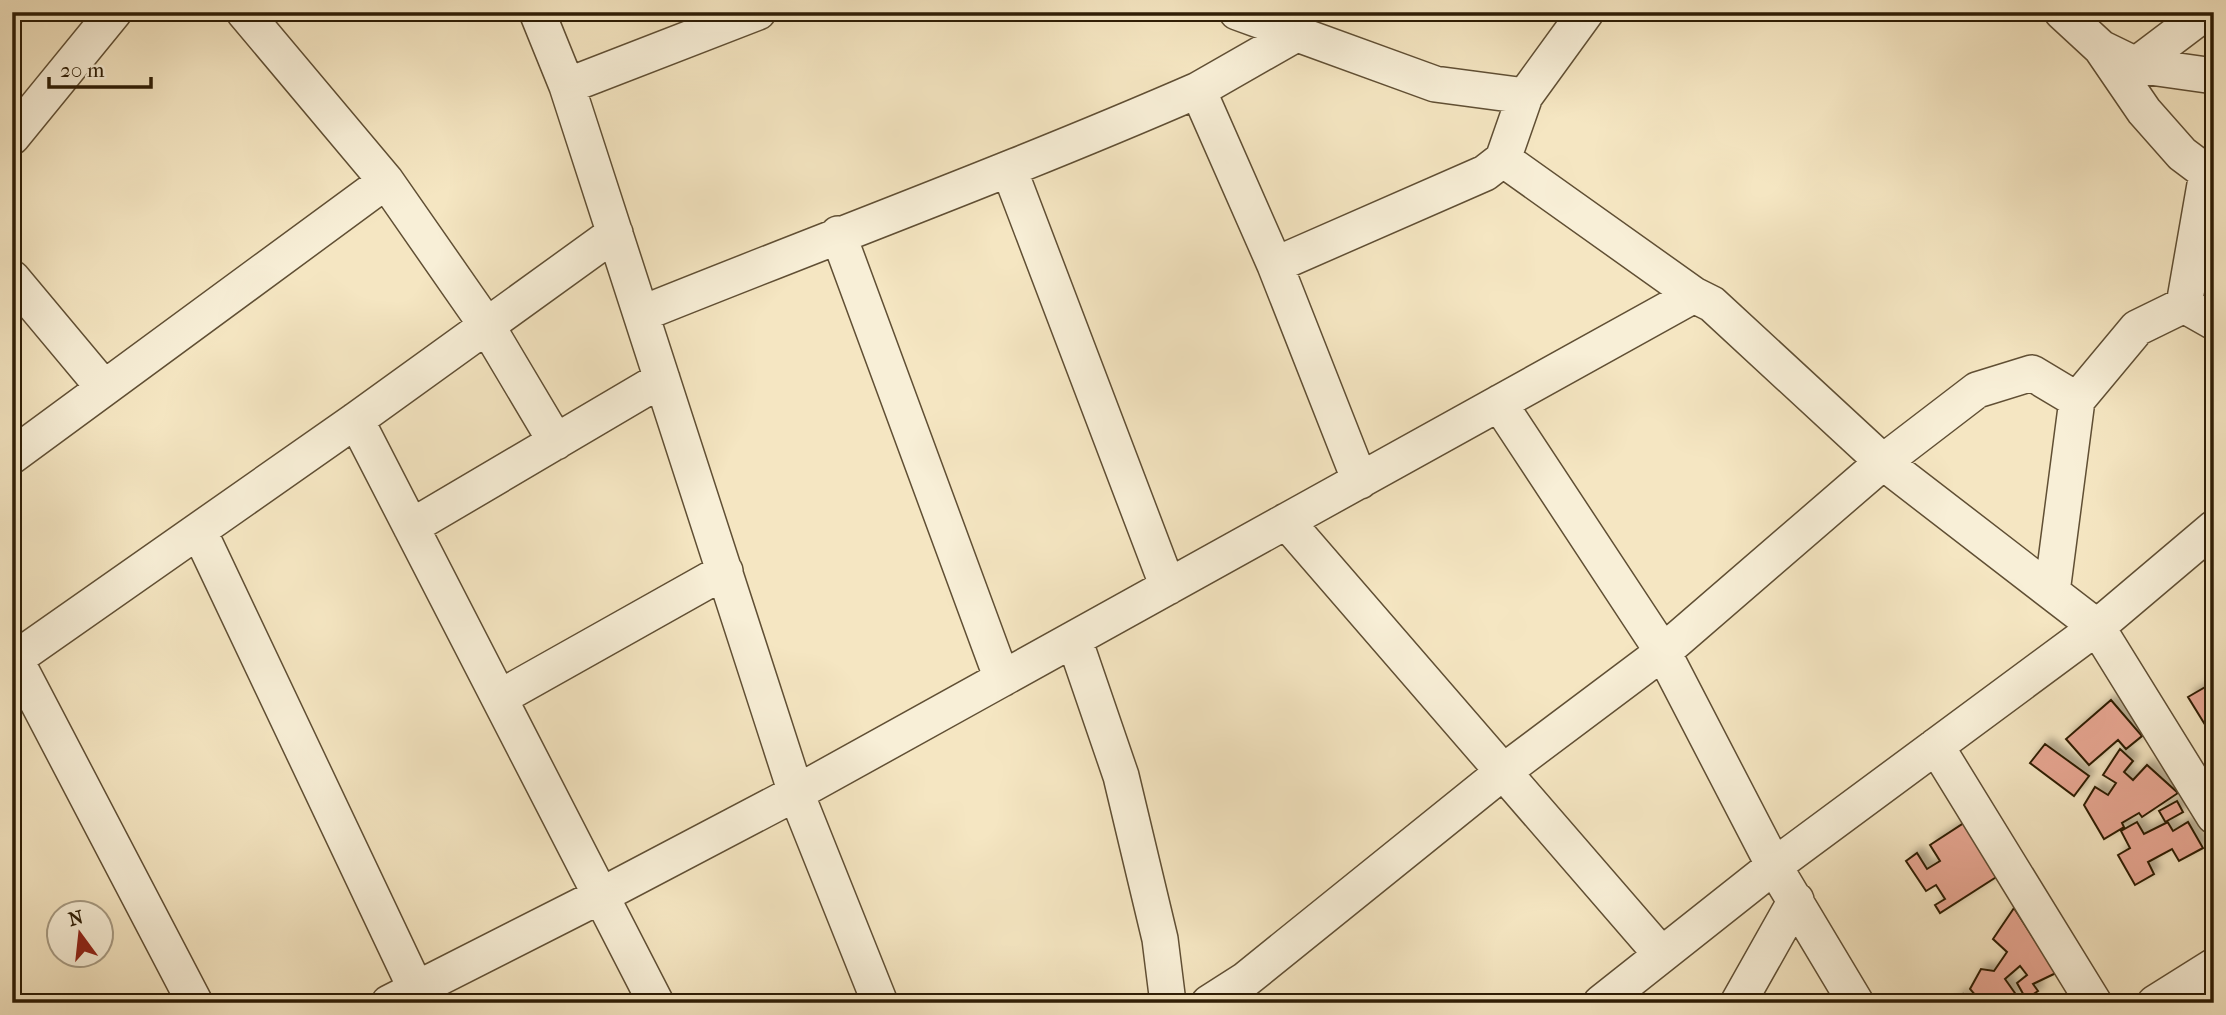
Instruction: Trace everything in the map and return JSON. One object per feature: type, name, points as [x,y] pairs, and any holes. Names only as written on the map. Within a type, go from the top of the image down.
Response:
[{"type":"street","points":[[12,137],[114,12]]},
{"type":"street","points":[[244,12],[386,181],[487,326],[556,442]]},
{"type":"street","points":[[537,12],[567,86],[796,793],[880,1003]]},
{"type":"street","points":[[567,86],[758,12]]},
{"type":"street","points":[[1237,12],[1435,84],[1525,96]]},
{"type":"street","points":[[1275,264],[1476,177],[1503,159],[1525,96],[1586,12]]},
{"type":"street","points":[[2052,592],[2077,400],[2137,328],[2199,314],[2210,175],[2182,154],[2144,111],[2101,48],[2062,12]]},
{"type":"street","points":[[2136,65],[2206,12]]},
{"type":"street","points":[[641,314],[838,234],[1072,145],[1198,90],[1296,34]]},
{"type":"street","points":[[2101,48],[2136,65],[2214,76]]},
{"type":"street","points":[[1198,90],[1275,264],[1360,481]]},
{"type":"street","points":[[1503,159],[1695,295],[1712,304],[1883,462],[2097,626],[2214,815]]},
{"type":"street","points":[[1009,169],[1168,587]]},
{"type":"street","points":[[12,456],[386,181]]},
{"type":"street","points":[[195,1003],[14,656],[356,420],[615,233]]},
{"type":"street","points":[[838,234],[1002,679]]},
{"type":"street","points":[[12,278],[104,388]]},
{"type":"street","points":[[198,531],[403,996],[796,793],[1695,295]]},
{"type":"street","points":[[1209,1003],[1245,980],[1503,772],[1663,652],[1883,462],[1977,390],[2032,373],[2077,400]]},
{"type":"street","points":[[411,527],[662,379]]},
{"type":"street","points":[[1499,403],[1663,652],[1774,866],[1856,1003]]},
{"type":"street","points":[[356,420],[656,1003]]},
{"type":"street","points":[[1286,521],[1661,954]]},
{"type":"street","points":[[1601,1003],[1774,866],[2097,626],[2214,528]]},
{"type":"street","points":[[499,698],[724,571]]},
{"type":"street","points":[[1074,639],[1121,776],[1160,939],[1168,1003]]},
{"type":"street","points":[[1936,746],[2094,1003]]},
{"type":"street","points":[[1738,1003],[1796,900]]},
{"type":"street","points":[[2155,1003],[2214,966]]},
{"type":"building","points":[[2214,682],[2214,735],[2212,736],[2188,697]]},
{"type":"building","points":[[2111,700],[2142,736],[2126,749],[2118,740],[2089,765],[2066,739]]},
{"type":"building","points":[[2045,744],[2089,776],[2074,796],[2030,763]]},
{"type":"building","points":[[2120,749],[2133,761],[2124,772],[2133,780],[2147,765],[2178,793],[2142,817],[2139,813],[2122,823],[2124,827],[2104,839],[2084,805],[2095,787],[2108,795],[2116,783],[2103,775]]},
{"type":"building","points":[[2177,801],[2183,812],[2167,821],[2173,831],[2188,822],[2203,848],[2179,861],[2172,849],[2148,862],[2154,874],[2135,885],[2118,855],[2130,848],[2121,831],[2137,822],[2144,834],[2166,823],[2159,811]]},
{"type":"building","points":[[1967,821],[2001,874],[1940,913],[1935,905],[1945,899],[1936,885],[1926,891],[1906,861],[1917,853],[1927,869],[1940,861],[1930,845]]},
{"type":"building","points":[[2014,908],[2056,973],[2033,984],[2038,991],[2026,999],[2017,983],[2027,975],[2020,966],[2005,979],[2017,996],[2007,1003],[2002,1003],[1997,995],[1988,1003],[1982,1003],[1970,989],[1981,969],[1994,971],[2007,952],[1993,939]]},
{"type":"building","points":[[1963,994],[1969,1003],[1952,1003]]}]
